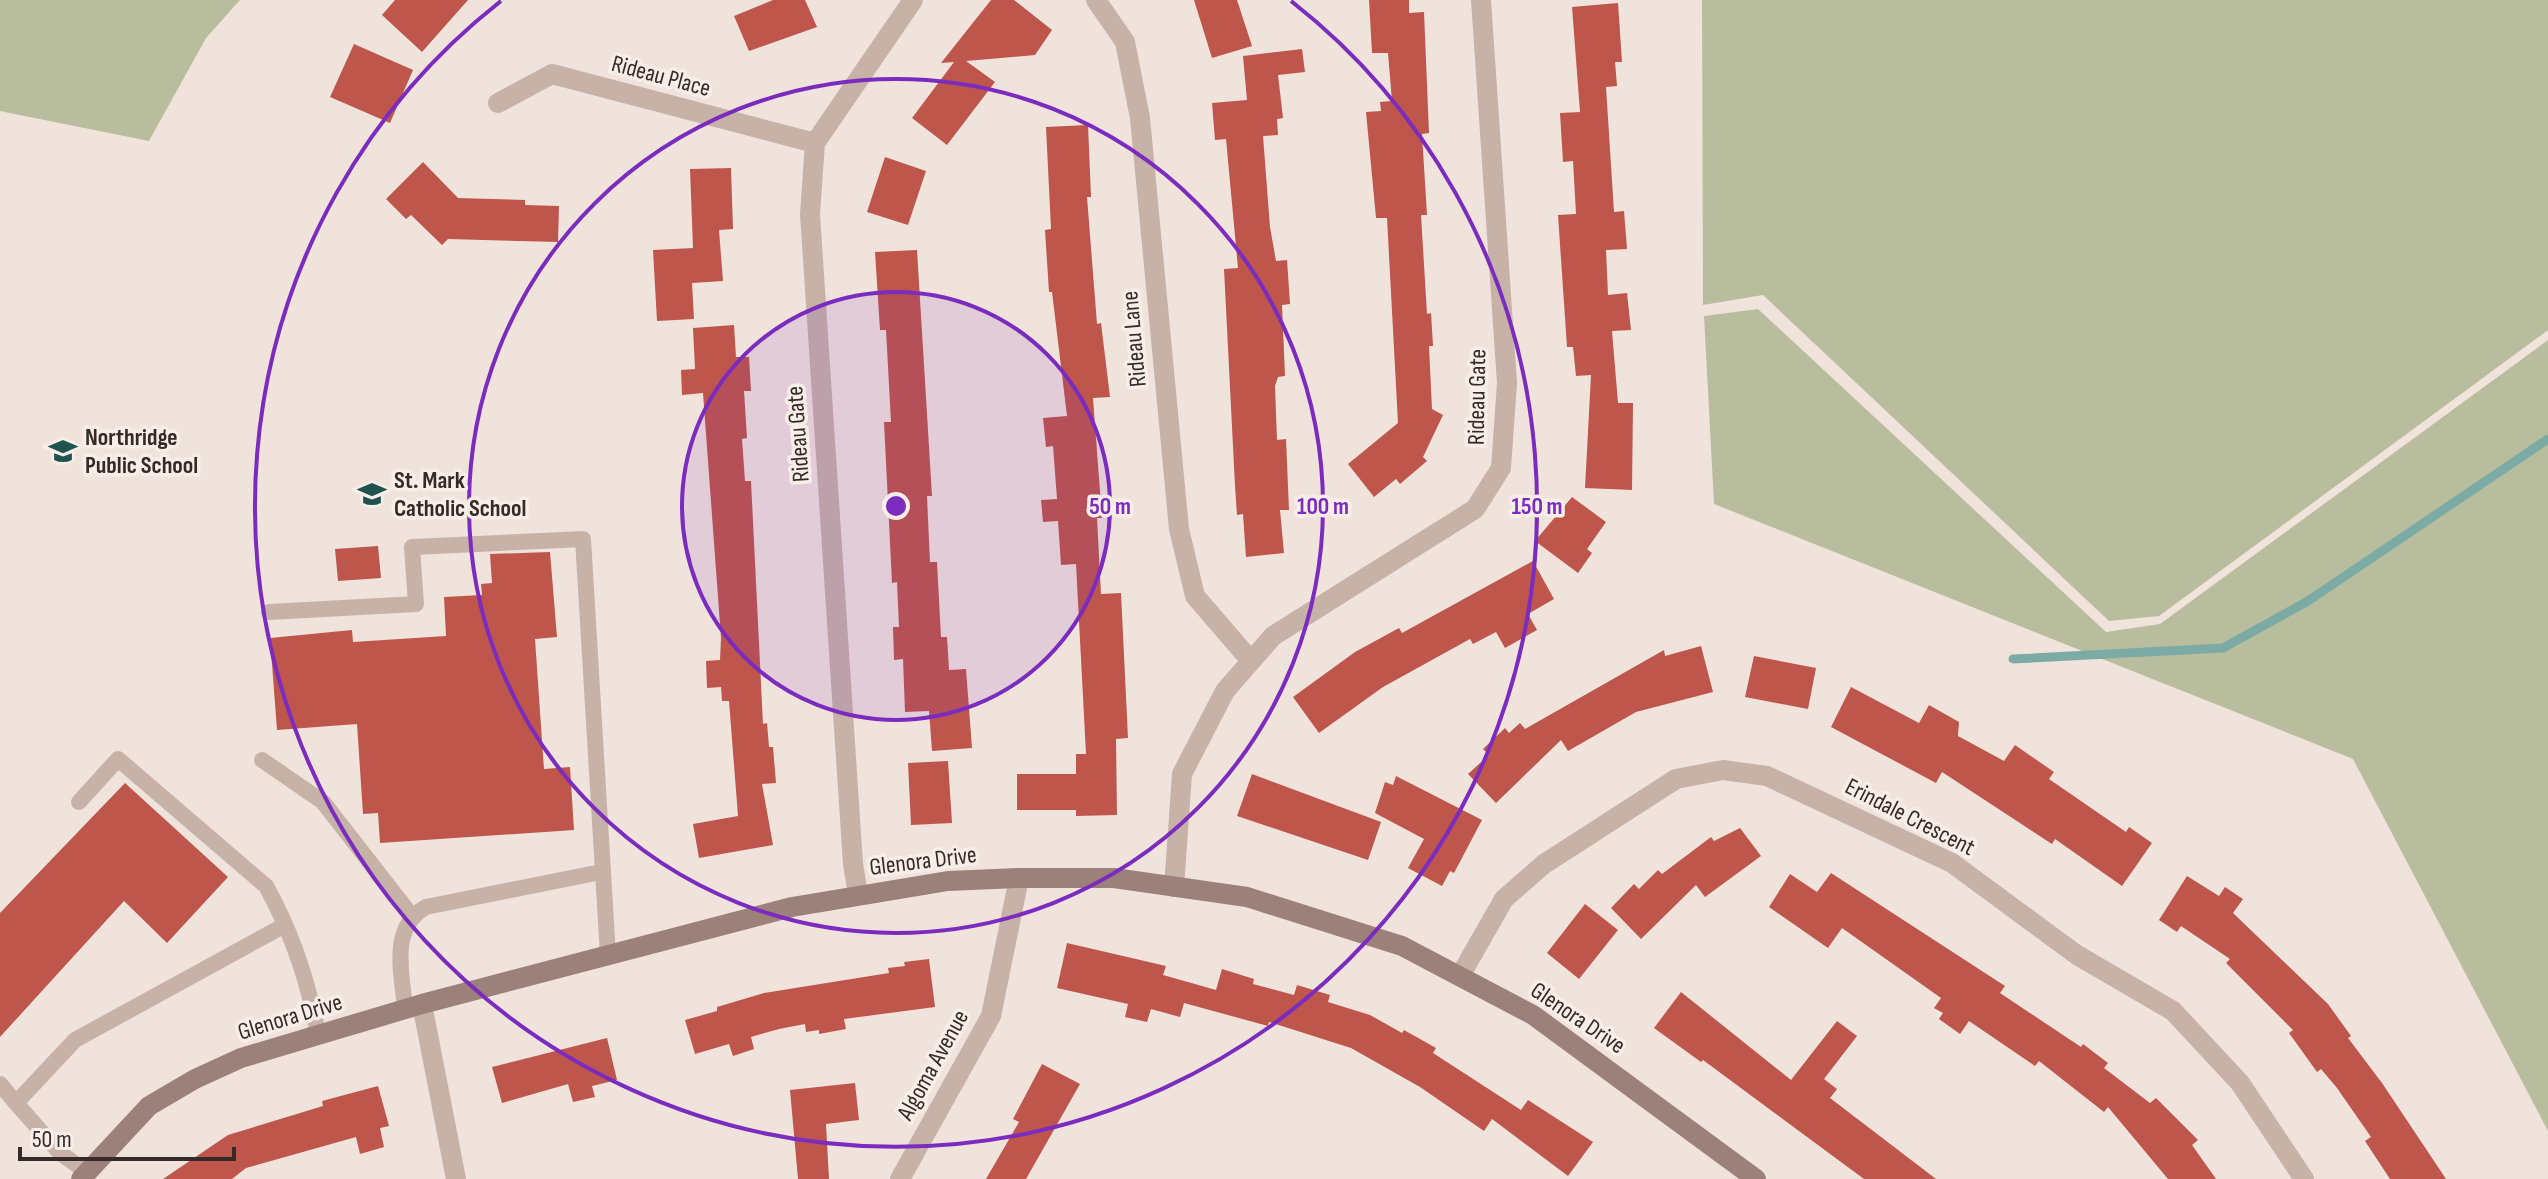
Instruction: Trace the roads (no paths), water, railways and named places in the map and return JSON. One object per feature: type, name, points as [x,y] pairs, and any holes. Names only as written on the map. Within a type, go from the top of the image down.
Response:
[{"type":"street","points":[[815,143],[913,0]]},
{"type":"street","name":"Rideau Lane","points":[[1096,0],[1125,42],[1140,118],[1179,529],[1195,596],[1251,661]]},
{"type":"street","name":"Rideau Gate","points":[[1174,887],[1182,774],[1225,691],[1273,636],[1475,509],[1501,468],[1507,383],[1481,0]]},
{"type":"street","name":"Rideau Place","points":[[498,103],[552,74],[815,143]]},
{"type":"street","name":"Rideau Gate","points":[[815,143],[810,214],[853,864],[858,894]]},
{"type":"street","name":"Erindale Crescent","points":[[1460,976],[1504,899],[1544,864],[1676,779],[1723,770],[1767,776],[1952,863],[2077,955],[2173,1011],[2240,1083],[2304,1179]]},
{"type":"street","name":"Algoma Avenue","points":[[900,1179],[991,1016],[1019,878]]},
{"type":"street","name":"Glenora Drive","points":[[84,1176],[149,1106],[172,1092],[241,1058],[413,1007],[792,907],[858,894],[948,881],[1114,878],[1247,897],[1402,946],[1533,1015],[1756,1179]]},
{"type":"street","points":[[413,1007],[456,1179]]},
{"type":"lane","points":[[269,612],[416,604],[412,547],[583,539],[608,955]]},
{"type":"lane","points":[[79,802],[118,759],[266,886],[285,925],[313,1006],[318,1035]]},
{"type":"lane","points":[[262,760],[323,802],[411,915]]},
{"type":"lane","points":[[413,1007],[400,935],[411,915],[426,907],[601,872]]},
{"type":"lane","points":[[16,1103],[75,1040],[285,925]]},
{"type":"lane","points":[[0,1084],[84,1176]]},
{"type":"waterway","points":[[2013,659],[2223,648],[2308,601],[2548,439]]},
{"type":"place","name":"Northridge Public School","points":[[63,451]]},
{"type":"place","name":"St. Mark Catholic School","points":[[372,494]]}]
